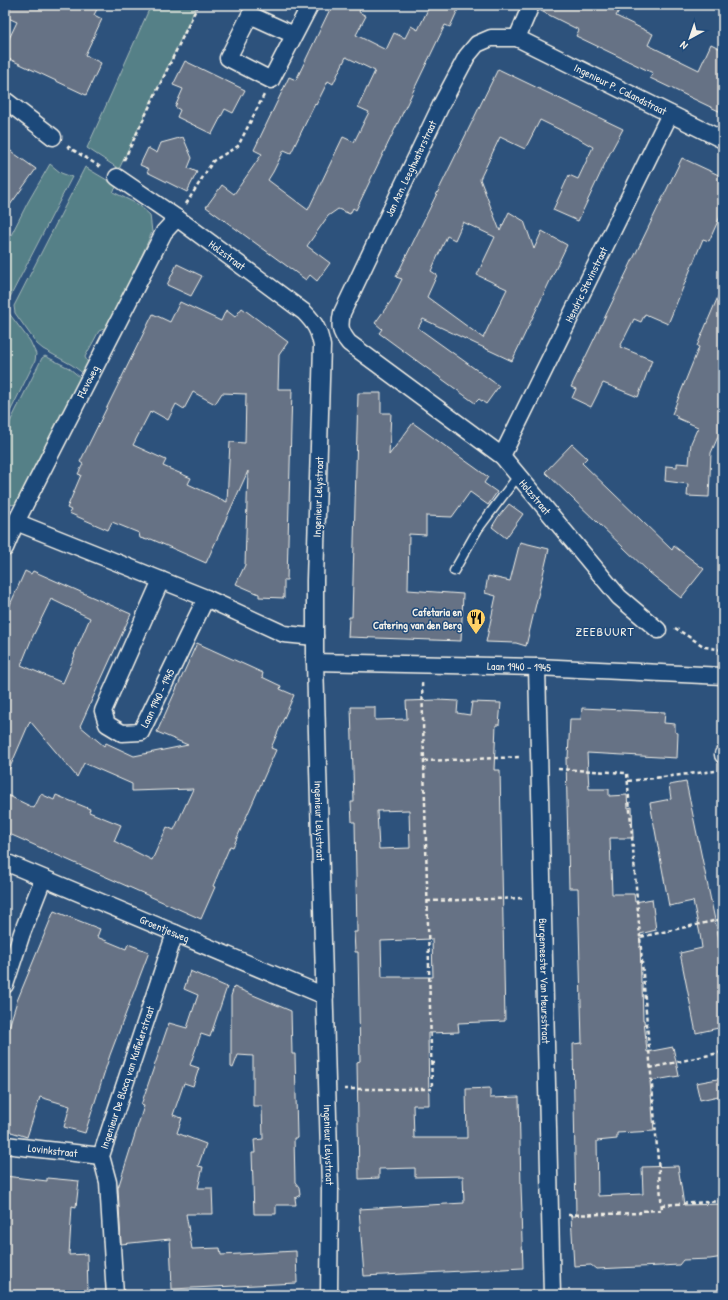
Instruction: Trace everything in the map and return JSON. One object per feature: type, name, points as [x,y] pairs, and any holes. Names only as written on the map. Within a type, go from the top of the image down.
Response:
[{"type":"street","points":[[294,35],[250,15],[228,58],[271,80],[310,5]]},
{"type":"street","points":[[517,38],[531,5]]},
{"type":"street","name":"Jan Azn. Leeghwaterstraat","points":[[343,335],[340,325],[342,313],[441,105],[467,56],[477,44],[491,38],[517,38]]},
{"type":"street","name":"Ingenieur P. Calandstraat","points":[[517,38],[723,140]]},
{"type":"street","points":[[5,100],[54,137]]},
{"type":"street","name":"Hendric Stevinstraat","points":[[502,456],[670,114]]},
{"type":"street","name":"Holzstraat","points":[[116,177],[177,218],[304,312],[313,320],[319,332],[322,346]]},
{"type":"street","name":"Flevoweg","points":[[5,548],[16,522],[164,232],[177,218]]},
{"type":"street","name":"Holzstraat","points":[[343,335],[349,343],[502,456],[619,597],[658,630]]},
{"type":"street","name":"Ingenieur Lelystraat","points":[[322,346],[315,580],[315,662],[330,1186],[329,1295]]},
{"type":"street","points":[[16,522],[206,598],[284,634],[315,637]]},
{"type":"street","name":"Laan 1940 - 1945","points":[[161,580],[103,711],[107,724],[122,732],[141,732],[206,598]]},
{"type":"street","name":"Laan 1940 - 1945","points":[[315,662],[537,668],[723,676]]},
{"type":"street","name":"Burgemeester Van Meursstraat","points":[[537,668],[552,1295]]},
{"type":"street","name":"Groentjesweg","points":[[5,862],[324,996]]},
{"type":"street","points":[[5,985],[22,933],[43,879]]},
{"type":"street","name":"Ingenieur De Blocq van Kuffelerstraat","points":[[115,1295],[108,1182],[101,1156],[175,933]]},
{"type":"street","name":"Lovinkstraat","points":[[5,1144],[101,1156]]},
{"type":"lane","points":[[454,571],[478,529],[518,476]]},
{"type":"path","points":[[54,137],[116,177],[198,5]]},
{"type":"path","points":[[177,218],[213,161],[238,146],[271,80]]},
{"type":"path","points":[[658,630],[675,627],[705,647],[723,650]]},
{"type":"path","points":[[327,1089],[432,1089],[421,665]]},
{"type":"path","points":[[424,761],[539,762],[628,773],[662,1210],[640,1211],[640,1214],[550,1215]]},
{"type":"path","points":[[628,781],[715,771]]},
{"type":"path","points":[[427,901],[542,898]]},
{"type":"path","points":[[640,937],[723,919]]},
{"type":"path","points":[[650,1068],[723,1052]]},
{"type":"path","points":[[431,1063],[437,1063]]},
{"type":"path","points":[[662,1205],[723,1201]]},
{"type":"green space","points":[[151,5],[197,5],[119,169],[87,148]]},
{"type":"green space","points":[[50,164],[61,173],[72,177],[8,301],[5,299],[5,247],[28,202]]},
{"type":"green space","points":[[85,167],[117,186],[113,192],[139,205],[150,215],[152,232],[140,260],[106,328],[99,331],[85,357],[89,365],[84,374],[37,344],[15,313],[14,306]]},
{"type":"green space","points":[[5,308],[30,341],[36,354],[35,361],[5,422]]},
{"type":"green space","points":[[45,356],[69,368],[81,378],[19,504],[9,505],[5,502],[5,432],[42,358]]},
{"type":"building","points":[[12,5],[99,5],[94,15],[102,19],[85,55],[101,63],[86,95],[5,57],[5,47],[17,22],[6,17]]},
{"type":"building","points":[[332,5],[362,5],[359,12],[366,16],[356,35],[386,50],[394,33],[405,38],[411,26],[418,30],[430,5],[460,5],[450,27],[445,25],[356,210],[353,208],[350,214],[338,209],[328,216],[307,246],[330,263],[317,281],[310,275],[306,280],[206,207],[222,185],[234,194],[262,154],[254,150],[289,77],[296,80]],"holes":[[[346,57],[375,71],[358,107],[369,112],[354,142],[343,137],[308,210],[268,180],[284,150],[291,153],[328,81],[333,84]]]},
{"type":"building","points":[[540,5],[622,5],[616,16],[653,34],[648,45],[699,70],[711,44],[723,50],[723,113],[650,78],[653,73],[576,36],[579,30],[539,10]]},
{"type":"building","points":[[185,61],[245,90],[233,113],[225,109],[212,134],[177,117],[180,110],[175,107],[183,89],[173,85]]},
{"type":"building","points":[[498,69],[623,129],[578,221],[553,210],[569,175],[578,179],[593,147],[540,120],[525,149],[500,137],[480,179],[500,231],[509,212],[524,221],[534,249],[542,231],[567,245],[512,361],[423,319],[418,328],[499,386],[486,404],[479,399],[475,403],[379,333],[382,329],[375,323],[391,301],[402,279],[396,277]],"holes":[[[463,222],[495,237],[477,275],[507,289],[483,338],[427,297],[437,275],[431,271],[447,236],[455,240]]]},
{"type":"building","points":[[183,137],[192,158],[188,168],[197,172],[187,192],[147,172],[149,169],[140,165],[148,148],[157,153],[161,143]]},
{"type":"building","points":[[5,147],[36,169],[5,212]]},
{"type":"building","points":[[682,158],[723,177],[723,210],[709,241],[703,239],[668,324],[645,314],[641,322],[634,319],[620,347],[652,360],[638,397],[603,383],[591,407],[572,398],[576,389],[571,387]]},
{"type":"building","points":[[177,264],[202,276],[191,296],[167,285]]},
{"type":"building","points":[[723,285],[723,425],[711,453],[709,497],[687,496],[688,484],[665,481],[666,466],[677,467],[677,463],[689,464],[691,443],[698,427],[677,418],[677,416],[672,414],[699,347],[697,346]]},
{"type":"building","points":[[180,302],[221,321],[226,310],[235,317],[242,308],[288,342],[279,355],[278,389],[292,389],[287,580],[284,580],[284,598],[259,597],[259,594],[236,584],[245,565],[248,471],[206,563],[151,539],[147,540],[140,538],[139,533],[112,522],[108,530],[69,513],[71,510],[67,508],[81,475],[78,474],[83,464],[80,462],[153,314],[170,322]],"holes":[[[193,392],[215,404],[222,393],[246,394],[245,443],[230,442],[227,502],[188,484],[191,478],[163,466],[166,460],[133,445],[150,412],[151,413],[152,411],[168,420],[176,404],[184,409]]]},
{"type":"building","points":[[358,393],[381,393],[381,413],[391,413],[389,455],[413,423],[488,477],[484,483],[497,492],[488,505],[470,492],[452,517],[426,516],[426,535],[409,534],[408,590],[463,594],[461,641],[348,637],[349,617],[352,617]]},
{"type":"building","points":[[572,444],[587,458],[582,463],[672,550],[674,546],[704,569],[681,598],[650,573],[545,472]]},
{"type":"building","points":[[509,504],[523,514],[506,538],[492,527]]},
{"type":"building","points":[[520,542],[549,549],[526,646],[516,643],[486,642],[496,596],[485,593],[488,576],[510,581]]},
{"type":"building","points":[[25,571],[31,574],[33,571],[131,614],[80,726],[104,746],[106,743],[134,756],[188,745],[157,732],[197,643],[263,673],[262,677],[281,686],[280,689],[294,695],[271,748],[276,750],[233,847],[230,846],[201,919],[5,832],[5,794],[34,808],[41,794],[54,800],[56,795],[90,809],[89,812],[121,825],[114,841],[152,860],[167,827],[174,830],[193,789],[132,791],[132,784],[84,763],[77,777],[30,721],[5,779],[5,616]],"holes":[[[51,599],[90,618],[63,683],[21,665]]]},
{"type":"building","points":[[406,701],[458,701],[457,713],[470,715],[472,702],[501,703],[499,725],[496,725],[494,770],[500,770],[505,1021],[458,1023],[459,1032],[428,1033],[429,1105],[413,1105],[414,1138],[467,1138],[466,1089],[490,1088],[490,1098],[519,1097],[523,1268],[364,1276],[359,1209],[464,1203],[463,1176],[415,1177],[415,1168],[379,1169],[379,1178],[359,1179],[357,1062],[360,1061],[358,952],[355,952],[354,932],[357,932],[355,822],[352,822],[351,802],[354,802],[351,707],[375,707],[375,720],[407,719]],"holes":[[[409,810],[410,848],[379,849],[377,811]],[[432,939],[433,977],[382,977],[381,941]]]},
{"type":"building","points":[[582,708],[665,712],[664,723],[675,724],[675,732],[678,733],[677,758],[587,753],[589,789],[609,789],[609,796],[627,795],[628,808],[632,807],[633,838],[610,838],[612,894],[634,894],[635,902],[652,899],[656,930],[640,934],[643,1020],[647,1052],[673,1047],[679,1076],[650,1081],[654,1131],[617,1133],[617,1139],[597,1141],[598,1196],[643,1194],[642,1167],[678,1166],[684,1205],[723,1204],[723,1257],[683,1260],[679,1265],[596,1269],[591,1265],[574,1266],[571,1216],[576,1216],[573,1044],[582,1043],[578,888],[569,888],[566,758],[568,758],[570,719],[581,719]]},
{"type":"building","points":[[686,782],[723,958],[723,1027],[696,1033],[680,953],[702,948],[700,934],[693,901],[669,906],[650,803],[671,799],[669,785]]},
{"type":"building","points":[[54,911],[100,929],[97,937],[126,949],[128,944],[149,952],[110,1055],[85,1133],[64,1127],[70,1106],[40,1097],[27,1137],[5,1130],[5,1040],[17,1001]]},
{"type":"building","points":[[190,971],[227,987],[210,1037],[201,1034],[190,1065],[199,1068],[193,1086],[184,1083],[173,1115],[182,1118],[177,1133],[206,1144],[198,1166],[203,1167],[198,1188],[212,1188],[213,1214],[186,1214],[192,1249],[220,1248],[221,1255],[296,1251],[297,1283],[172,1289],[170,1239],[121,1244],[118,1188],[144,1106],[141,1105],[169,1023],[187,1028],[198,995],[184,989]]},
{"type":"building","points":[[234,987],[291,1011],[292,1054],[295,1054],[297,1138],[294,1138],[295,1182],[299,1187],[300,1195],[295,1198],[296,1205],[276,1205],[276,1214],[254,1214],[252,1153],[255,1153],[254,1140],[263,1139],[262,1106],[253,1106],[253,1056],[238,1055],[233,1068],[231,1067],[231,996]]},
{"type":"building","points":[[723,1078],[723,1095],[700,1100],[696,1083]]},
{"type":"building","points":[[5,1176],[47,1181],[47,1178],[79,1181],[76,1207],[72,1206],[69,1255],[87,1254],[88,1293],[5,1295]]},
{"type":"place","name":"Cafetaria en Catering van den Berg","points":[[476,635]]},
{"type":"district","name":"ZEEBUURT","points":[[605,631]]}]
